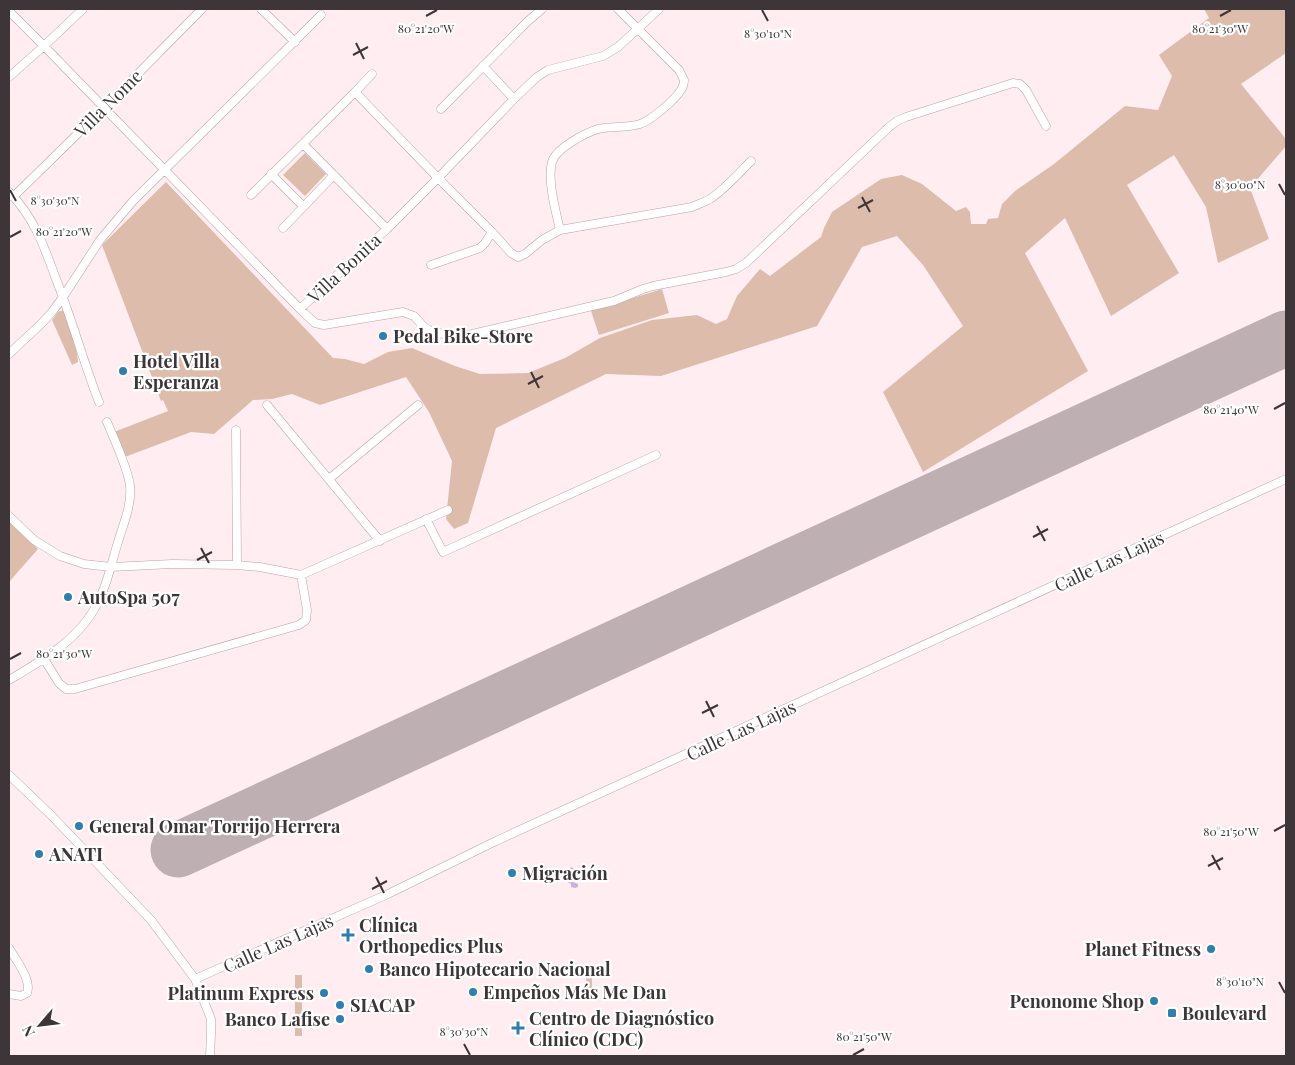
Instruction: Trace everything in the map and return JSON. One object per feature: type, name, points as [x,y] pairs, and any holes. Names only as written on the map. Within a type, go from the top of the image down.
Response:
[{"type":"street","points":[[9,77],[83,9]]},
{"type":"street","name":"Villa Nome","points":[[99,402],[41,238],[30,218],[11,194],[104,108],[202,9]]},
{"type":"street","points":[[261,9],[295,42]]},
{"type":"street","points":[[441,109],[542,9]]},
{"type":"street","points":[[560,230],[554,202],[551,173],[552,160],[558,151],[578,138],[598,130],[640,124],[652,118],[682,90],[684,80],[679,70],[618,9]]},
{"type":"street","name":"Villa Bonita","points":[[9,11],[300,309],[438,178],[537,77],[548,70],[603,56],[618,47],[659,9]]},
{"type":"street","points":[[9,354],[52,312],[115,220],[164,169],[321,15]]},
{"type":"street","points":[[483,66],[514,99]]},
{"type":"street","points":[[251,195],[372,74]]},
{"type":"street","points":[[300,309],[315,323],[324,325],[403,312],[414,316],[424,327],[432,332],[456,336],[468,335],[614,301],[642,288],[726,272],[746,264],[889,127],[906,117],[1013,83],[1020,84],[1026,90],[1046,126]]},
{"type":"street","points":[[355,92],[518,257],[560,230],[692,207],[710,199],[751,161]]},
{"type":"street","points":[[303,144],[386,228]]},
{"type":"street","points":[[271,174],[303,206]]},
{"type":"street","points":[[282,228],[334,175]]},
{"type":"street","points":[[431,265],[480,248],[485,244],[492,232]]},
{"type":"street","points":[[267,405],[380,541]]},
{"type":"street","points":[[329,479],[418,405]]},
{"type":"street","points":[[9,680],[44,659],[71,638],[87,621],[99,601],[129,507],[130,486],[107,422]]},
{"type":"street","points":[[236,430],[237,565]]},
{"type":"street","points":[[426,519],[443,552],[656,454]]},
{"type":"street","name":"Calle Las Lajas","points":[[195,979],[388,894],[505,837],[1286,479]]},
{"type":"street","points":[[9,517],[34,540],[60,556],[84,564],[111,567],[172,564],[237,565],[260,567],[301,575],[448,510]]},
{"type":"street","points":[[44,659],[59,683],[66,689],[75,689],[299,626],[306,620],[307,610],[301,575]]},
{"type":"street","points":[[9,775],[51,815],[151,920],[195,979],[211,1019],[210,1056]]},
{"type":"street","points":[[9,787],[16,780]]},
{"type":"street","points":[[9,948],[29,986],[27,993],[21,996],[9,994]]},
{"type":"shaded area","points":[[1204,9],[1286,9],[1286,53],[1241,84],[1286,139],[1286,146],[1250,188],[1269,239],[1218,263],[1206,207],[1174,155],[1127,185],[1179,273],[1111,316],[1065,218],[1025,253],[1088,371],[923,472],[883,392],[963,326],[923,265],[897,236],[862,247],[817,326],[661,376],[606,374],[496,428],[468,523],[454,529],[446,519],[452,461],[429,412],[406,377],[320,405],[292,394],[272,399],[253,400],[214,434],[191,432],[125,457],[114,432],[168,411],[163,400],[161,401],[102,245],[166,182],[333,358],[364,364],[388,352],[412,348],[480,374],[528,373],[565,358],[600,338],[652,320],[697,315],[716,324],[727,319],[737,296],[760,269],[770,276],[821,237],[832,212],[881,179],[902,175],[922,184],[956,211],[966,207],[970,212],[971,224],[986,224],[988,219],[998,218],[1002,204],[1015,191],[1054,164],[1125,106],[1158,110],[1172,76],[1159,55],[1209,18]]},
{"type":"shaded area","points":[[305,153],[326,174],[305,196],[283,175]]},
{"type":"shaded area","points":[[662,289],[669,313],[599,335],[591,311]]},
{"type":"shaded area","points":[[66,309],[76,346],[78,362],[72,365],[52,320],[58,312]]},
{"type":"shaded area","points":[[9,521],[38,549],[9,582]]},
{"type":"shaded area","points":[[571,867],[575,874],[571,878],[573,882],[578,884],[578,887],[575,888],[560,878],[562,873],[565,874]]},
{"type":"shaded area","points":[[592,966],[592,996],[586,996],[586,967]]},
{"type":"shaded area","points":[[295,975],[302,975],[302,1036],[295,1036]]},
{"type":"runway","points":[[178,850],[1286,338]]},
{"type":"place","name":"Pedal Bike-Store","points":[[383,336]]},
{"type":"place","name":"Hotel Villa Esperanza","points":[[123,371]]},
{"type":"place","name":"AutoSpa 507","points":[[68,597]]},
{"type":"place","name":"General Omar Torrijo Herrera","points":[[79,826]]},
{"type":"place","name":"ANATI","points":[[39,854]]},
{"type":"place","name":"Migración","points":[[512,873]]},
{"type":"place","name":"Clínica Orthopedics Plus","points":[[348,935]]},
{"type":"place","name":"Planet Fitness","points":[[1211,949]]},
{"type":"place","name":"Banco Hipotecario Nacional","points":[[369,969]]},
{"type":"place","name":"Empeños Más Me Dan","points":[[473,992]]},
{"type":"place","name":"Platinum Express","points":[[324,993]]},
{"type":"place","name":"Penonome Shop","points":[[1154,1001]]},
{"type":"place","name":"SIACAP","points":[[340,1005]]},
{"type":"place","name":"Boulevard","points":[[1172,1013]]},
{"type":"place","name":"Banco Lafise","points":[[340,1019]]},
{"type":"place","name":"Centro de Diagnóstico Clínico (CDC)","points":[[518,1028]]}]
